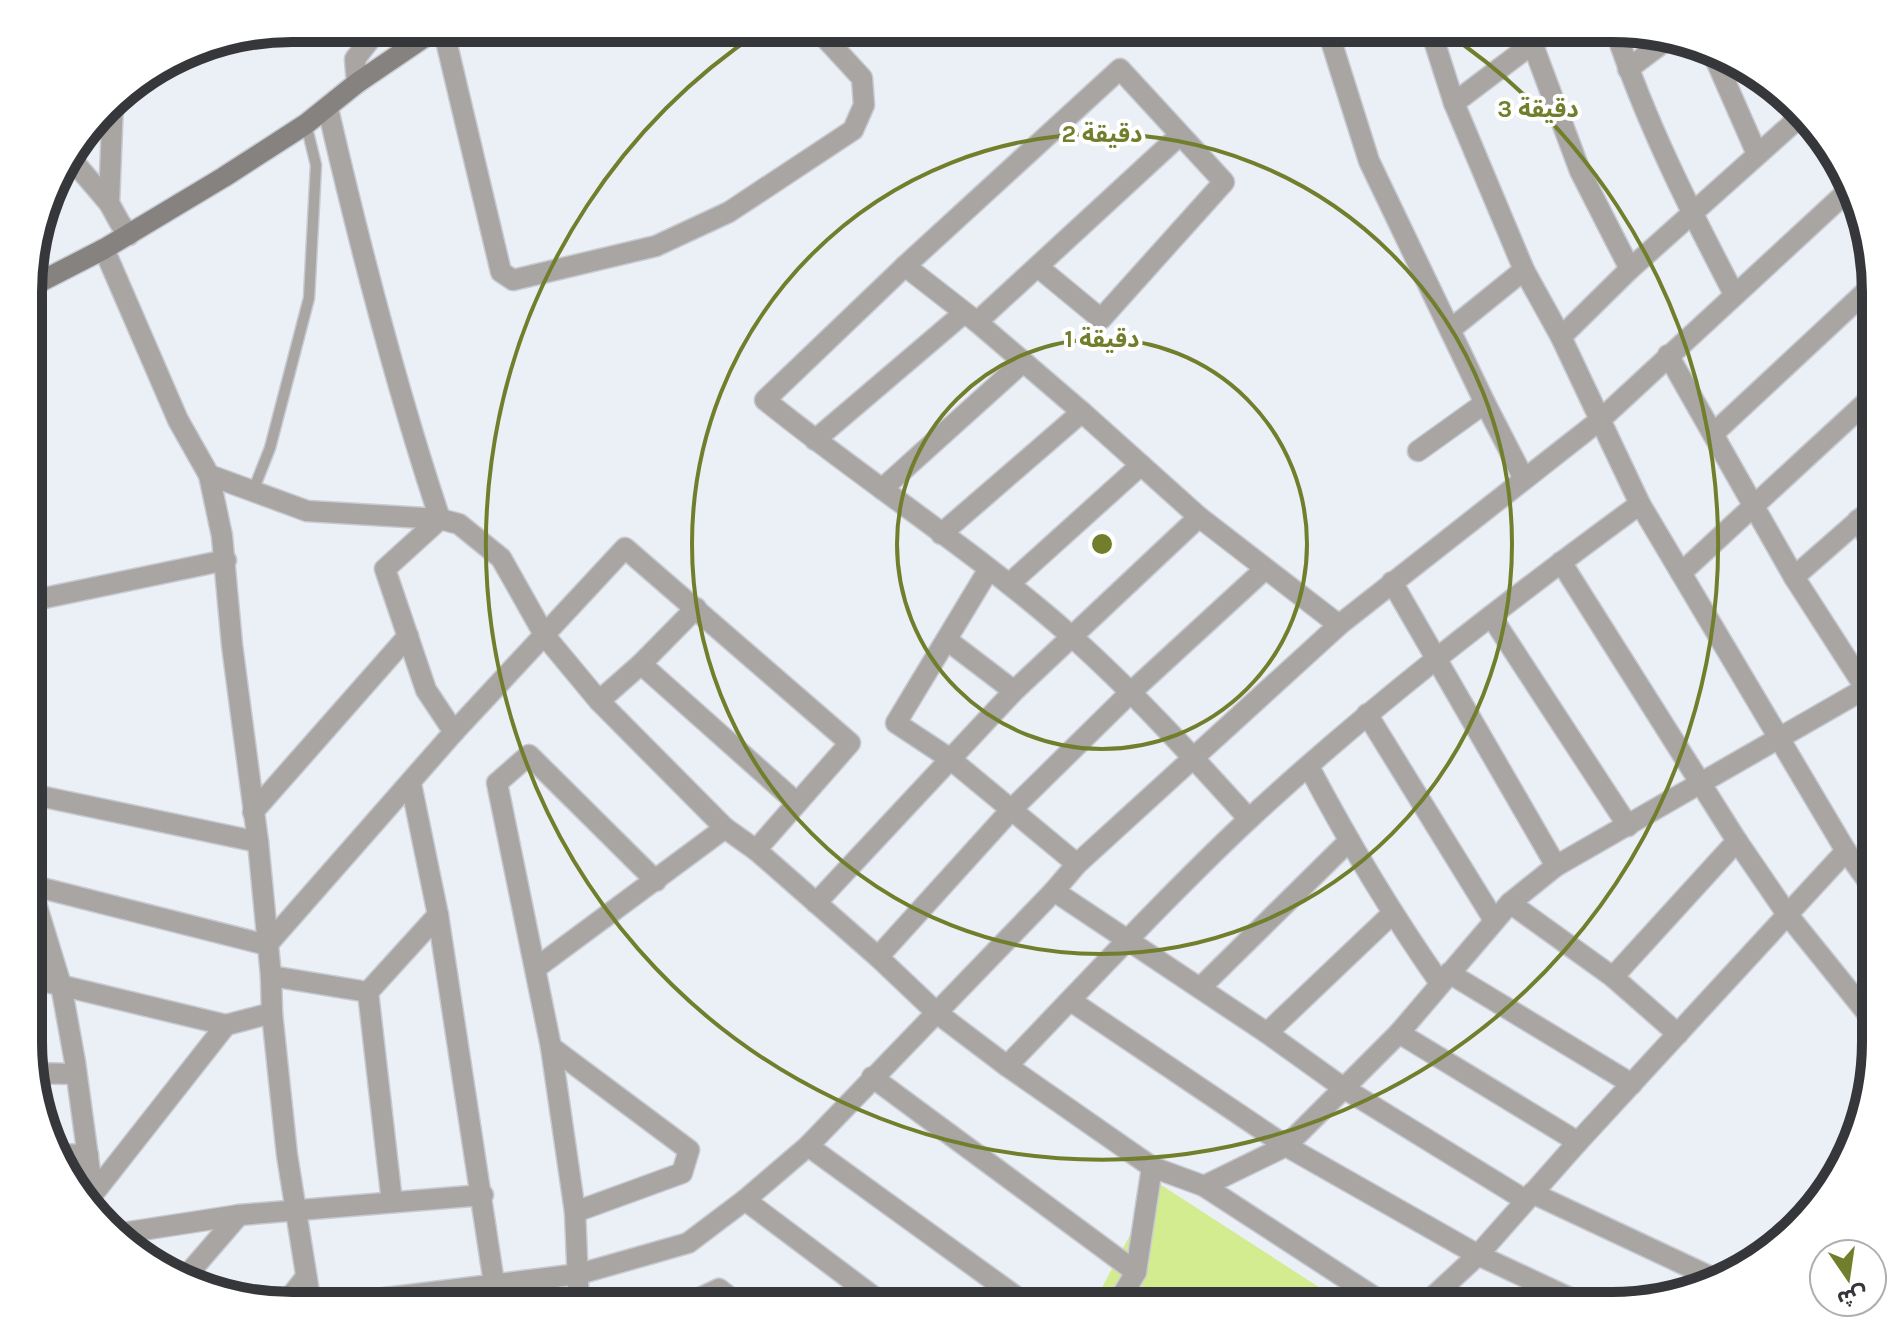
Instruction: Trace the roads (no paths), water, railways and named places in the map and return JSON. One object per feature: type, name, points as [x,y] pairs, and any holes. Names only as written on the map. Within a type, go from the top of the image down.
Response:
[{"type":"street","points":[[357,83],[355,59],[367,43]]},
{"type":"street","points":[[43,280],[129,235],[306,124],[357,83],[417,43]]},
{"type":"street","points":[[444,43],[501,272],[513,280],[656,246],[729,212],[853,130],[864,105],[862,78],[830,43]]},
{"type":"street","points":[[1332,43],[1369,161],[1524,479]]},
{"type":"street","points":[[1435,43],[1454,103],[1524,270],[1561,337],[1640,504],[1861,872]]},
{"type":"street","points":[[1454,103],[1522,43]]},
{"type":"street","points":[[1533,43],[1580,171],[1630,269]]},
{"type":"street","points":[[1620,43],[1628,69],[1693,215],[1734,294]]},
{"type":"street","points":[[1628,69],[1658,47]]},
{"type":"street","points":[[1038,267],[1101,319],[1224,182],[1120,69],[905,266],[765,400],[1009,584],[1071,636],[1193,757],[1249,819]]},
{"type":"street","points":[[1730,72],[1757,154]]},
{"type":"street","points":[[328,109],[351,210],[414,440],[440,519]]},
{"type":"street","points":[[109,203],[112,119]]},
{"type":"street","points":[[1561,337],[1630,269],[1795,121]]},
{"type":"street","points":[[815,440],[1038,267],[1180,135]]},
{"type":"street","points":[[76,165],[109,203],[129,235]]},
{"type":"street","points":[[433,1291],[579,1274],[688,1243],[745,1200],[808,1146],[1077,864],[1193,757],[1339,625],[1600,420],[1843,195]]},
{"type":"street","points":[[104,249],[178,420],[209,475],[226,560],[232,645],[258,842],[287,1155],[309,1291]]},
{"type":"street","points":[[905,266],[1082,412],[1199,517],[1339,625]]},
{"type":"street","points":[[1451,329],[1524,270]]},
{"type":"street","points":[[1713,434],[1861,296]]},
{"type":"street","points":[[1668,355],[1794,577],[1861,676]]},
{"type":"street","points":[[882,489],[1023,362]]},
{"type":"street","points":[[1418,451],[1485,403]]},
{"type":"street","points":[[1681,573],[1861,407]]},
{"type":"street","points":[[941,534],[1082,412]]},
{"type":"street","points":[[1009,584],[1141,465]]},
{"type":"street","points":[[209,475],[307,511],[440,519],[459,524],[501,558],[545,636],[599,701],[725,828],[756,850],[937,1013],[1152,1167],[1204,1186],[1366,1292]]},
{"type":"street","points":[[1007,1066],[1249,819],[1367,714],[1434,659],[1640,504]]},
{"type":"street","points":[[816,903],[1014,691],[1199,517]]},
{"type":"street","points":[[1794,577],[1861,518]]},
{"type":"street","points":[[440,519],[385,569],[426,690],[454,732]]},
{"type":"street","points":[[1858,520],[1861,525]]},
{"type":"street","points":[[267,945],[454,732],[625,548],[850,743],[756,850]]},
{"type":"street","points":[[42,598],[226,560]]},
{"type":"street","points":[[1561,562],[1737,841],[1787,914],[1861,1006]]},
{"type":"street","points":[[989,569],[896,723],[949,758],[1077,864]]},
{"type":"street","points":[[878,957],[1011,810],[1130,693],[1265,569]]},
{"type":"street","points":[[1392,582],[1556,866]]},
{"type":"street","points":[[599,701],[696,608]]},
{"type":"street","points":[[1491,616],[1628,826]]},
{"type":"street","points":[[253,812],[408,636]]},
{"type":"street","points":[[947,640],[1014,691]]},
{"type":"street","points":[[641,664],[797,803]]},
{"type":"street","points":[[1204,1186],[1286,1146],[1399,1033],[1510,903],[1556,866],[1779,738],[1861,697]]},
{"type":"street","points":[[1367,714],[1494,920]]},
{"type":"street","points":[[579,1291],[575,1212],[551,1047],[497,783],[529,755],[656,881]]},
{"type":"street","points":[[1309,767],[1348,842],[1392,914],[1445,978],[1632,1084]]},
{"type":"street","points":[[411,784],[438,915],[494,1283]]},
{"type":"street","points":[[43,797],[258,842]]},
{"type":"street","points":[[536,968],[725,828]]},
{"type":"street","points":[[1613,977],[1737,841]]},
{"type":"street","points":[[1200,988],[1348,842]]},
{"type":"street","points":[[1438,1292],[1478,1255],[1846,851]]},
{"type":"street","points":[[43,888],[267,945]]},
{"type":"street","points":[[1054,891],[1267,1033],[1345,1089],[1528,1197],[1704,1274]]},
{"type":"street","points":[[1510,903],[1613,977],[1678,1034]]},
{"type":"street","points":[[1267,1033],[1392,914]]},
{"type":"street","points":[[392,1202],[368,992],[438,915]]},
{"type":"street","points":[[43,926],[61,985],[88,1155],[90,1188]]},
{"type":"street","points":[[271,976],[368,992]]},
{"type":"street","points":[[43,981],[226,1025],[272,1013]]},
{"type":"street","points":[[1071,1001],[1286,1146],[1478,1255],[1557,1292]]},
{"type":"street","points":[[94,1193],[226,1025]]},
{"type":"street","points":[[1399,1033],[1578,1142]]},
{"type":"street","points":[[551,1047],[689,1150],[682,1173],[575,1212]]},
{"type":"street","points":[[45,1073],[76,1074]]},
{"type":"street","points":[[872,1077],[1136,1272]]},
{"type":"street","points":[[808,1146],[1009,1292]]},
{"type":"street","points":[[69,1154],[88,1155]]},
{"type":"street","points":[[1124,1292],[1136,1272],[1152,1167]]},
{"type":"street","points":[[130,1232],[296,1209],[483,1195]]},
{"type":"street","points":[[745,1200],[867,1291]]},
{"type":"street","points":[[191,1271],[239,1215]]},
{"type":"street","points":[[295,1291],[306,1277]]},
{"type":"lane","points":[[253,491],[270,448],[309,298],[316,176],[306,124]]}]
